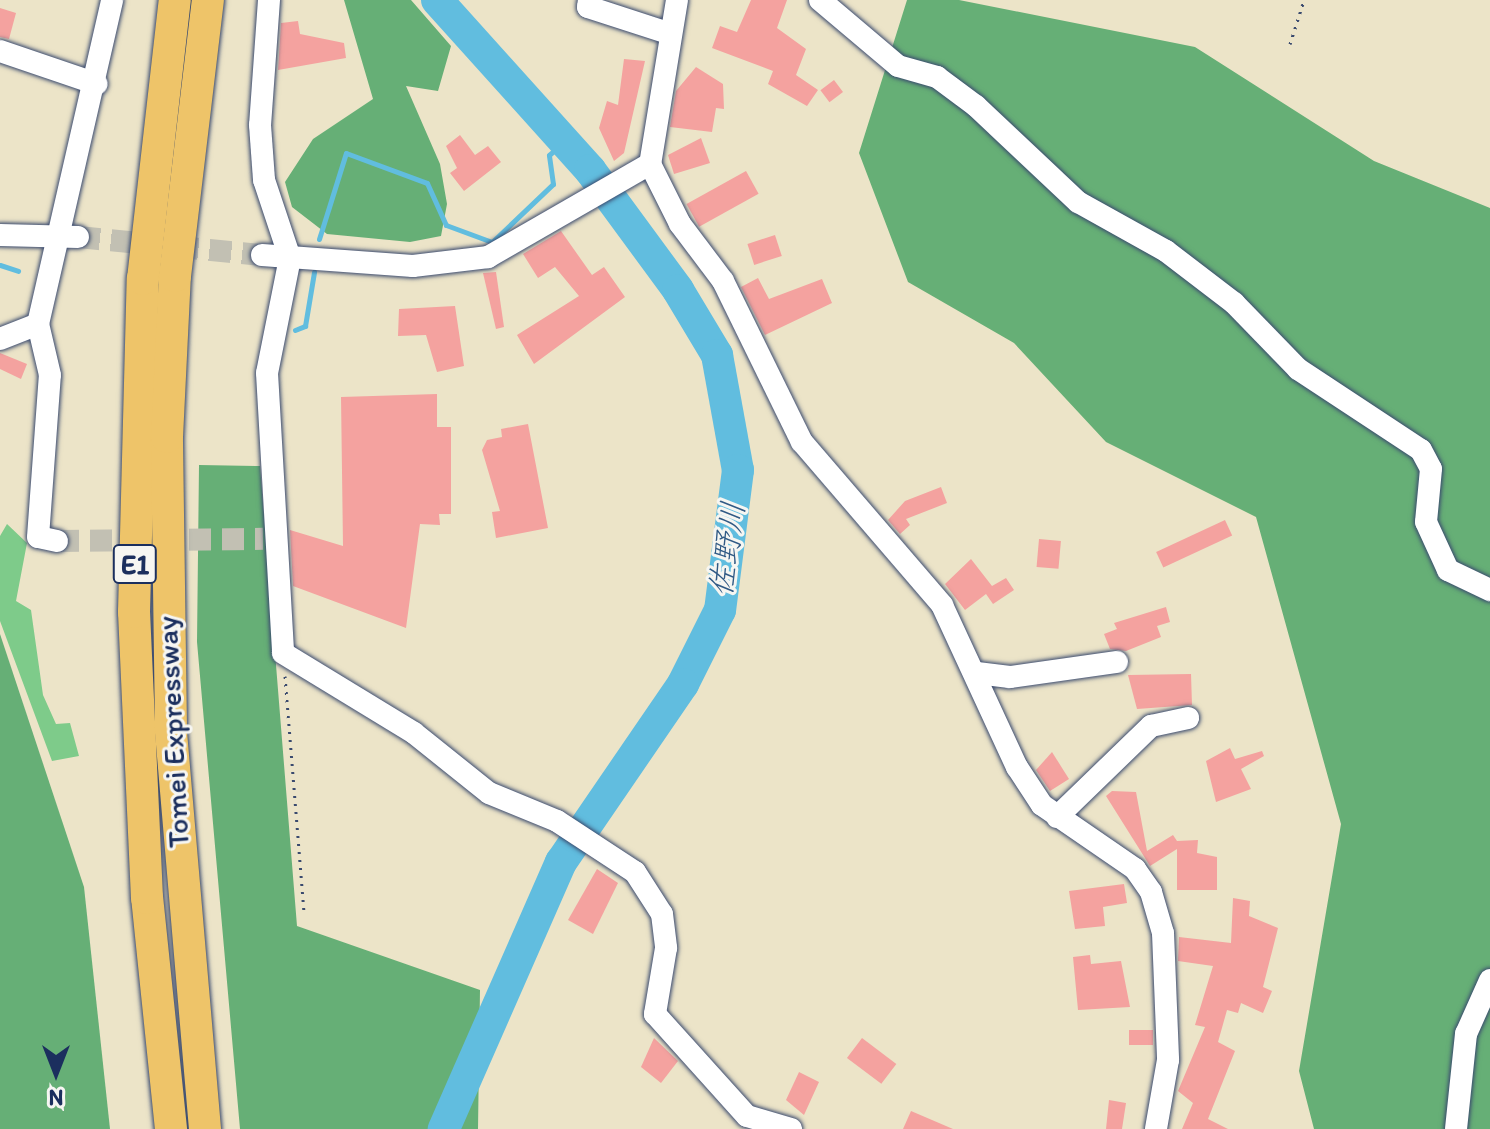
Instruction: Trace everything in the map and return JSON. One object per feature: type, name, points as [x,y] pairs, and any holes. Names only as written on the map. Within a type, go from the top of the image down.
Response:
[{"type":"highway","name":"Tomei Expressway","points":[[171,1129],[143,836],[134,612],[143,279],[175,0]]},
{"type":"highway","name":"Tomei Expressway","points":[[205,1129],[171,729],[167,437],[175,276],[208,0]]},
{"type":"street","points":[[57,541],[38,537],[50,375],[38,324],[54,236],[97,84],[112,0]]},
{"type":"street","points":[[269,0],[260,125],[264,180],[290,258],[267,373],[268,542],[283,653],[414,733],[489,793],[557,821],[635,872],[662,914],[666,948],[655,1014],[747,1116],[791,1129]]},
{"type":"street","points":[[589,0],[588,7],[671,34]]},
{"type":"street","points":[[262,255],[450,265],[515,247],[641,167],[677,0]]},
{"type":"street","points":[[820,0],[898,66],[937,77],[976,106],[1078,202],[1166,251],[1234,303],[1298,369],[1421,450],[1431,469],[1426,522],[1448,570],[1490,590]]},
{"type":"street","points":[[0,51],[97,84]]},
{"type":"street","points":[[641,167],[723,281],[787,420],[942,605],[977,673],[1017,767],[1057,817],[1135,869],[1151,892],[1163,933],[1168,1060],[1156,1129]]},
{"type":"street","points":[[0,235],[78,237]]},
{"type":"street","points":[[0,339],[38,324]]},
{"type":"street","points":[[977,673],[1010,677],[1117,662]]},
{"type":"street","points":[[1057,817],[1151,726],[1188,718]]},
{"type":"street","points":[[1456,1129],[1466,1034],[1490,980]]},
{"type":"path","points":[[1290,44],[1304,0]]},
{"type":"path","points":[[283,653],[304,912]]},
{"type":"green space","points":[[344,0],[411,0],[451,46],[438,91],[406,86],[440,164],[447,204],[441,236],[410,242],[327,234],[292,207],[285,182],[313,139],[373,99]]},
{"type":"green space","points":[[907,0],[959,0],[1195,47],[1374,161],[1490,208],[1490,1129],[1314,1129],[1299,1071],[1341,824],[1256,517],[1106,442],[1014,343],[908,282],[859,153]]},
{"type":"green space","points":[[199,465],[260,466],[297,926],[480,990],[478,1129],[240,1129],[197,642]]},
{"type":"green space","points":[[7,524],[27,543],[16,601],[31,610],[43,695],[56,724],[70,723],[79,756],[52,761],[0,621],[0,536]]},
{"type":"green space","points":[[0,634],[84,887],[110,1129],[0,1129]]},
{"type":"building","points":[[751,0],[787,0],[777,28],[806,49],[796,75],[818,90],[807,106],[768,84],[773,71],[712,48],[720,26],[737,32]]},
{"type":"building","points":[[0,8],[16,13],[9,39],[0,37]]},
{"type":"building","points":[[298,21],[300,34],[344,43],[346,58],[278,70],[281,23]]},
{"type":"building","points":[[624,59],[645,61],[624,153],[614,161],[599,128],[607,101],[618,105]]},
{"type":"building","points":[[696,67],[723,84],[724,109],[716,108],[712,132],[670,127],[676,91]]},
{"type":"building","points":[[834,80],[843,92],[829,102],[820,90]]},
{"type":"building","points":[[460,135],[475,155],[488,146],[501,162],[464,191],[450,173],[457,168],[446,146]]},
{"type":"building","points":[[701,138],[710,163],[674,174],[668,155]]},
{"type":"building","points":[[746,171],[759,194],[699,227],[687,204]]},
{"type":"building","points":[[561,231],[592,275],[604,267],[625,297],[534,364],[517,335],[579,296],[555,267],[538,278],[523,254]]},
{"type":"building","points":[[775,235],[782,256],[754,265],[747,244]]},
{"type":"building","points":[[496,272],[504,327],[496,329],[483,273]]},
{"type":"building","points":[[758,278],[769,299],[822,279],[832,303],[765,335],[741,287]]},
{"type":"building","points":[[455,306],[464,366],[437,372],[426,335],[398,336],[399,309]]},
{"type":"building","points":[[0,353],[27,364],[21,379],[0,369]]},
{"type":"building","points":[[437,394],[437,427],[451,427],[451,514],[439,514],[440,525],[420,524],[406,628],[293,586],[290,530],[343,546],[341,397]]},
{"type":"building","points":[[528,424],[548,528],[496,538],[492,512],[500,511],[482,450],[487,440],[502,437],[501,429]]},
{"type":"building","points":[[941,487],[947,503],[906,519],[910,525],[900,534],[888,520],[905,501]]},
{"type":"building","points":[[1225,520],[1232,535],[1163,568],[1156,552]]},
{"type":"building","points":[[1039,539],[1061,541],[1058,569],[1037,567]]},
{"type":"building","points":[[971,559],[992,586],[1006,578],[1014,590],[993,604],[986,594],[965,610],[945,584]]},
{"type":"building","points":[[1166,607],[1170,622],[1157,626],[1161,637],[1126,651],[1110,649],[1104,634],[1117,629],[1114,623]]},
{"type":"building","points":[[1191,674],[1192,705],[1137,709],[1128,675]]},
{"type":"building","points":[[1230,748],[1235,759],[1262,751],[1264,756],[1241,769],[1251,789],[1216,802],[1206,761]]},
{"type":"building","points":[[1052,752],[1069,779],[1050,791],[1036,770]]},
{"type":"building","points":[[1112,791],[1136,792],[1147,851],[1173,835],[1177,841],[1198,840],[1197,853],[1217,857],[1217,890],[1177,890],[1177,849],[1150,866],[1106,796]]},
{"type":"building","points":[[597,869],[618,883],[593,934],[568,920]]},
{"type":"building","points":[[1124,884],[1127,903],[1103,907],[1105,926],[1075,929],[1069,891]]},
{"type":"building","points":[[1233,898],[1250,901],[1249,916],[1278,928],[1263,987],[1272,991],[1263,1013],[1241,1003],[1238,1013],[1227,1010],[1218,1042],[1235,1051],[1208,1119],[1228,1129],[1182,1129],[1193,1103],[1178,1091],[1205,1027],[1195,1025],[1213,966],[1178,961],[1179,937],[1231,943]]},
{"type":"building","points":[[1090,955],[1091,964],[1121,961],[1130,1007],[1078,1010],[1073,957]]},
{"type":"building","points":[[1129,1030],[1153,1030],[1153,1045],[1129,1045]]},
{"type":"building","points":[[654,1038],[678,1061],[661,1083],[641,1067]]},
{"type":"building","points":[[862,1038],[896,1064],[881,1084],[847,1058]]},
{"type":"building","points":[[799,1072],[819,1082],[804,1115],[786,1100]]},
{"type":"building","points":[[1109,1100],[1126,1103],[1122,1129],[1106,1129]]},
{"type":"building","points":[[911,1111],[953,1129],[903,1129]]},
{"type":"waterway","name":"佐野川","points":[[437,0],[590,170],[678,290],[717,355],[738,470],[720,610],[683,684],[561,862],[444,1129]]},
{"type":"waterway","points":[[319,239],[346,153],[427,183],[446,225],[492,242],[553,184],[549,155],[563,143]]},
{"type":"waterway","points":[[0,265],[18,271]]},
{"type":"waterway","points":[[295,330],[305,326],[314,272]]},
{"type":"tunnel","points":[[78,237],[262,255]]},
{"type":"tunnel","points":[[57,541],[263,539]]}]
